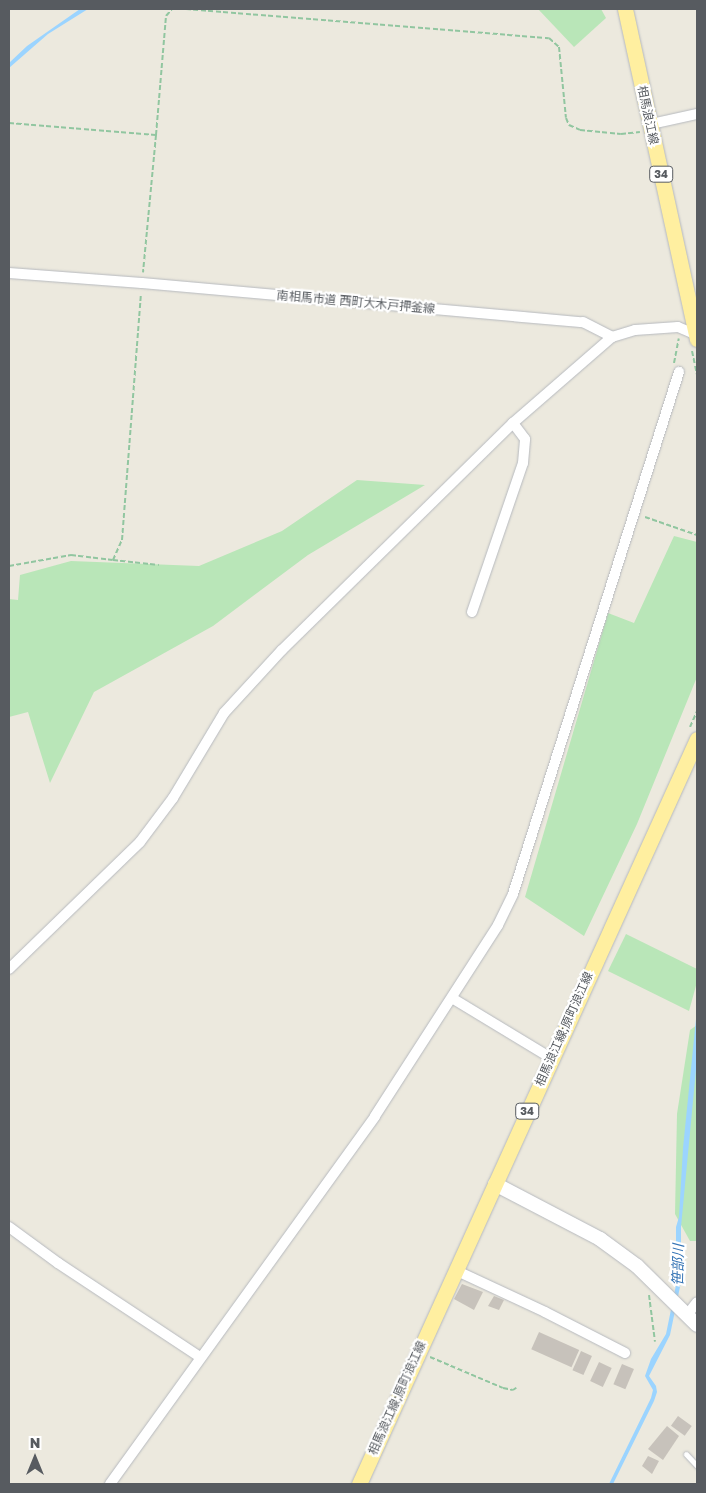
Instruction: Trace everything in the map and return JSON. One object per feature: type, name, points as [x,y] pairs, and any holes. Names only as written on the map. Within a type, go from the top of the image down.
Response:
[{"type":"main road","name":"相馬浪江線","points":[[624,9],[652,127],[697,337]]},
{"type":"main road","name":"相馬浪江線;原町浪江線","points":[[359,1484],[697,739]]},
{"type":"street","points":[[652,127],[697,114]]},
{"type":"street","name":"南相馬市道 西町大木戸押釜線","points":[[9,273],[142,282],[583,322],[612,337]]},
{"type":"street","points":[[9,969],[140,842],[173,798],[224,713],[269,664],[337,594],[513,423],[612,337],[635,330],[678,328],[697,337]]},
{"type":"street","points":[[110,1484],[375,1116],[498,925],[512,894],[635,514],[676,368]]},
{"type":"street","points":[[472,612],[523,463],[525,440],[513,423]]},
{"type":"street","points":[[452,998],[551,1058]]},
{"type":"street","points":[[494,1184],[581,1228],[618,1252],[652,1280],[688,1316],[697,1302]]},
{"type":"street","points":[[9,1227],[58,1263],[200,1358]]},
{"type":"street","points":[[455,1270],[545,1312],[625,1353]]},
{"type":"lane","points":[[686,1454],[697,1466]]},
{"type":"path","points":[[113,560],[122,540],[142,282],[166,16],[172,9]]},
{"type":"path","points":[[186,9],[549,38],[559,47],[566,118],[569,125],[580,130],[621,134],[652,127]]},
{"type":"path","points":[[9,123],[156,135]]},
{"type":"path","points":[[676,368],[679,336]]},
{"type":"path","points":[[693,354],[697,375]]},
{"type":"path","points":[[635,514],[697,535]]},
{"type":"path","points":[[9,566],[71,555],[159,565]]},
{"type":"path","points":[[652,1280],[650,1315],[655,1342]]},
{"type":"path","points":[[418,1353],[503,1388],[513,1390],[516,1388]]},
{"type":"green space","points":[[538,9],[601,9],[606,18],[574,47]]},
{"type":"green space","points":[[357,480],[425,485],[308,555],[213,626],[94,692],[50,783],[28,712],[9,717],[9,599],[18,600],[20,575],[71,561],[199,566],[282,531]]},
{"type":"green space","points":[[674,536],[697,542],[697,677],[637,824],[584,936],[525,897],[608,613],[634,623]]},
{"type":"green space","points":[[626,934],[697,969],[697,982],[689,1011],[608,971]]},
{"type":"green space","points":[[697,1025],[697,1241],[690,1241],[675,1214],[677,1114],[690,1030]]},
{"type":"water","points":[[80,9],[88,9],[48,34],[9,68],[9,63],[27,46]]},
{"type":"water","name":"笹部川","points":[[697,1009],[697,1059],[681,1227],[681,1282],[670,1335],[649,1376],[656,1386],[657,1392],[654,1401],[613,1484],[609,1484],[651,1398],[653,1390],[645,1376],[651,1359],[666,1334],[676,1285],[676,1227],[679,1217],[683,1148]]},
{"type":"building","points":[[462,1284],[483,1292],[474,1310],[454,1299]]},
{"type":"building","points":[[494,1296],[504,1300],[499,1310],[488,1306]]},
{"type":"building","points":[[539,1332],[579,1350],[571,1367],[531,1349]]},
{"type":"building","points":[[581,1351],[592,1356],[583,1375],[572,1370]]},
{"type":"building","points":[[599,1362],[612,1368],[603,1387],[590,1381]]},
{"type":"building","points":[[622,1364],[634,1369],[625,1389],[613,1384]]},
{"type":"building","points":[[678,1416],[692,1426],[685,1436],[671,1426]]},
{"type":"building","points":[[667,1426],[679,1436],[663,1460],[648,1449]]},
{"type":"building","points":[[648,1456],[659,1461],[652,1474],[642,1466]]}]
